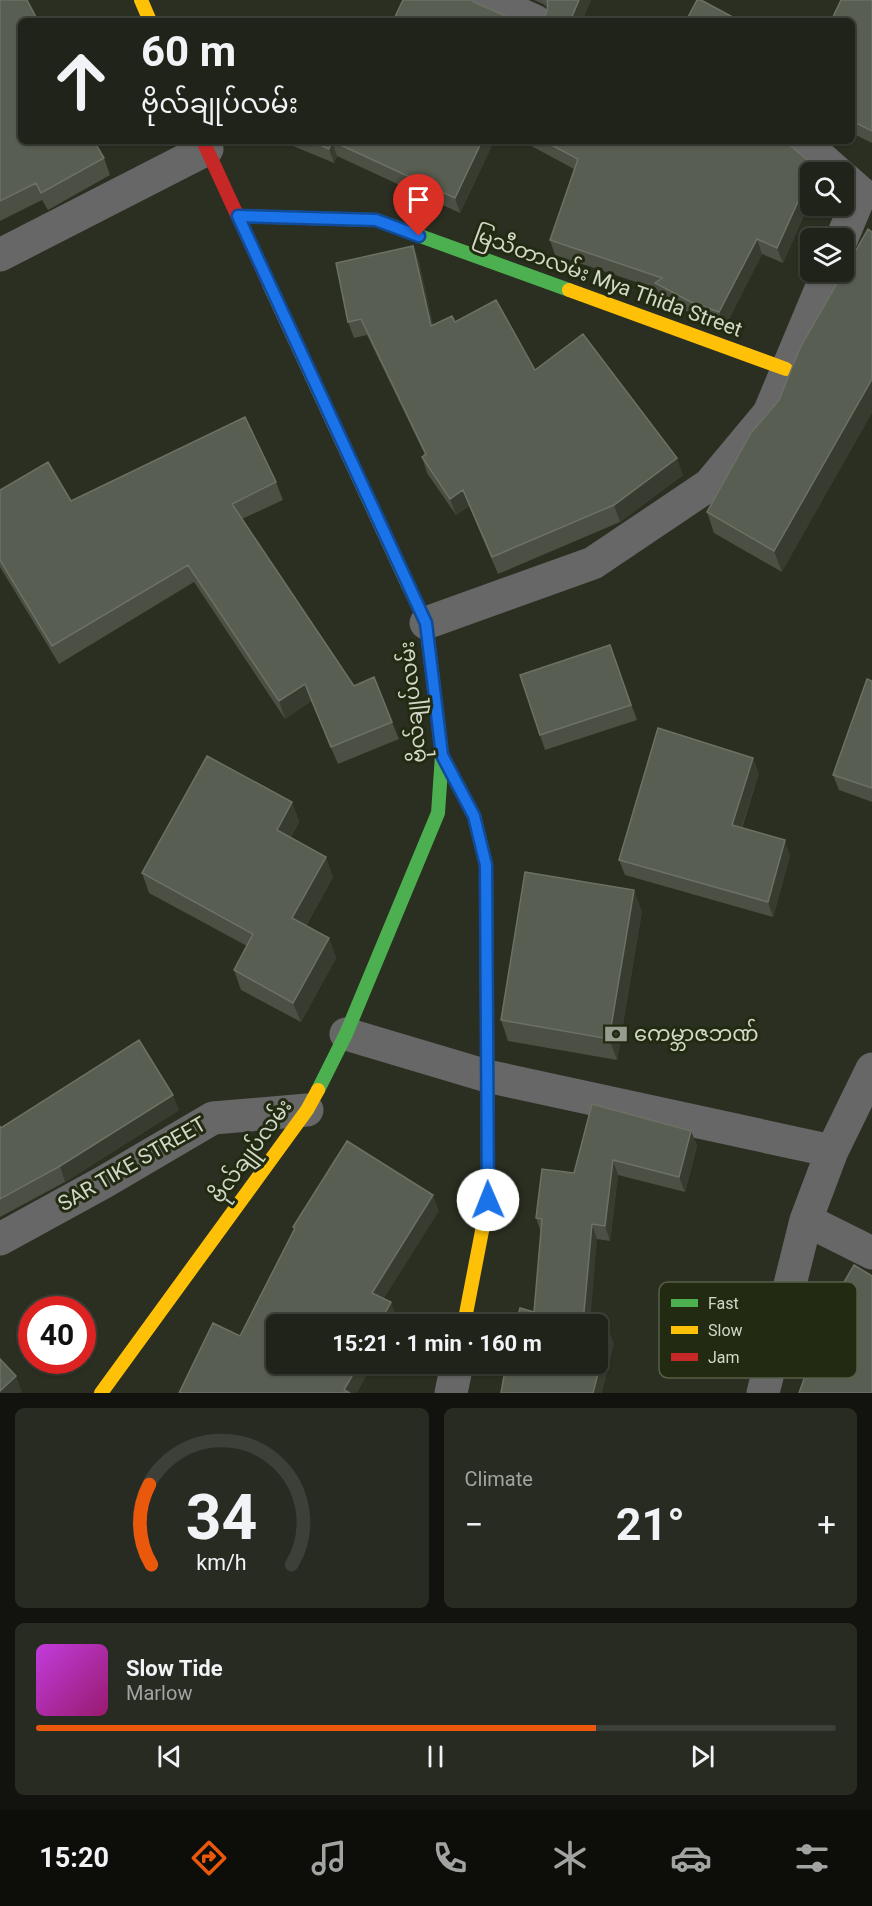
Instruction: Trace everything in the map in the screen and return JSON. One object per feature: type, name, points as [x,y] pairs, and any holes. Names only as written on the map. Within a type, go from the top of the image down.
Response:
[{"type":"main road","points":[[141,0],[149,18]]},
{"type":"main road","name":"ဗိုလ်ချုပ်လမ်း","points":[[101,1393],[307,1110],[326,1077],[346,1034],[438,813],[442,755],[426,623],[205,145]]},
{"type":"main road","name":"မြသီတာလမ်း Mya Thida Street","points":[[238,216],[376,220],[786,369]]},
{"type":"main road","points":[[442,755],[474,816],[486,865],[488,1200],[466,1314]]},
{"type":"street","points":[[488,0],[528,18]]},
{"type":"street","points":[[805,144],[826,162]]},
{"type":"street","points":[[0,255],[205,145]]},
{"type":"street","points":[[426,623],[593,563],[709,485],[769,413],[824,282]]},
{"type":"street","points":[[346,1034],[487,1076],[832,1151]]},
{"type":"street","points":[[791,1282],[806,1220],[832,1151],[872,1069]]},
{"type":"street","name":"SAR TIKE STREET","points":[[0,1239],[104,1182],[213,1118],[307,1110]]},
{"type":"street","points":[[806,1220],[872,1253]]},
{"type":"street","points":[[451,1393],[455,1374]]},
{"type":"street","points":[[763,1393],[767,1378]]},
{"type":"building","points":[[0,0],[27,0],[36,18],[18,18],[18,144],[96,144],[104,158],[41,193],[36,183],[0,201]]},
{"type":"building","points":[[403,0],[472,0],[510,18],[394,18]]},
{"type":"building","points":[[547,0],[579,0],[571,18],[543,18],[548,5]]},
{"type":"building","points":[[697,0],[701,0],[734,18],[688,18]]},
{"type":"building","points":[[841,0],[872,0],[872,131],[855,122],[855,18],[832,18]]},
{"type":"building","points":[[318,144],[331,144],[329,149]]},
{"type":"building","points":[[338,144],[481,144],[455,198]]},
{"type":"building","points":[[550,144],[788,144],[809,162],[800,162],[800,197],[777,248],[757,239],[719,312],[691,302],[655,283],[662,278],[550,240],[578,159]]},
{"type":"building","points":[[868,229],[872,232],[872,379],[774,551],[707,512],[751,433],[779,400],[800,348],[838,282],[854,282],[854,254]]},
{"type":"building","points":[[413,246],[431,326],[452,316],[455,322],[496,300],[535,370],[583,334],[677,458],[614,505],[492,557],[463,490],[450,499],[422,457],[426,454],[361,319],[348,322],[336,263]]},
{"type":"building","points":[[245,417],[276,482],[232,504],[354,686],[374,677],[392,722],[331,747],[305,684],[279,701],[188,565],[52,646],[0,560],[0,490],[48,462],[71,501]]},
{"type":"building","points":[[610,645],[631,705],[540,735],[520,675]]},
{"type":"building","points":[[867,679],[872,681],[872,788],[833,775]]},
{"type":"building","points":[[658,728],[753,758],[732,825],[785,840],[768,902],[619,860]]},
{"type":"building","points":[[207,756],[292,802],[277,830],[326,857],[292,918],[329,938],[293,1003],[234,970],[253,934],[142,873]]},
{"type":"building","points":[[525,872],[634,890],[609,1039],[501,1020]]},
{"type":"building","points":[[139,1040],[173,1095],[60,1166],[0,1199],[0,1126],[1,1128]]},
{"type":"building","points":[[592,1104],[691,1131],[679,1177],[613,1160],[605,1226],[592,1224],[584,1314],[518,1314],[520,1308],[534,1312],[542,1219],[536,1218],[542,1169],[574,1173]]},
{"type":"building","points":[[347,1141],[433,1195],[372,1293],[391,1302],[384,1314],[266,1314],[266,1374],[353,1374],[344,1390],[350,1393],[179,1393],[213,1323],[240,1336],[295,1228],[293,1227]]},
{"type":"building","points":[[854,1265],[872,1276],[872,1393],[799,1393],[804,1378],[857,1378],[857,1282],[844,1282]]},
{"type":"building","points":[[0,1359],[16,1376],[0,1391]]},
{"type":"building","points":[[504,1374],[598,1374],[593,1393],[501,1393]]},
{"type":"traffic: fast","points":[[238,216],[376,220],[569,290]]},
{"type":"traffic: fast","points":[[318,1090],[346,1034],[438,813],[442,755],[426,623],[408,585]]},
{"type":"traffic: fast","points":[[442,755],[474,816],[486,865],[488,1175]]},
{"type":"traffic: slow","points":[[141,0],[149,18]]},
{"type":"traffic: slow","points":[[269,284],[408,585]]},
{"type":"traffic: slow","points":[[569,290],[786,369]]},
{"type":"traffic: slow","points":[[101,1393],[307,1110],[318,1090]]},
{"type":"traffic: slow","points":[[466,1314],[488,1200],[488,1175]]},
{"type":"traffic: jam","points":[[204,144],[269,284]]},
{"type":"place","name":"ကေမ္ဘာဇဘဏ်","points":[[616,1034]]},
{"type":"route","points":[[419,236],[376,220],[238,216],[426,623],[442,755],[474,816],[486,865],[488,1200]]}]
